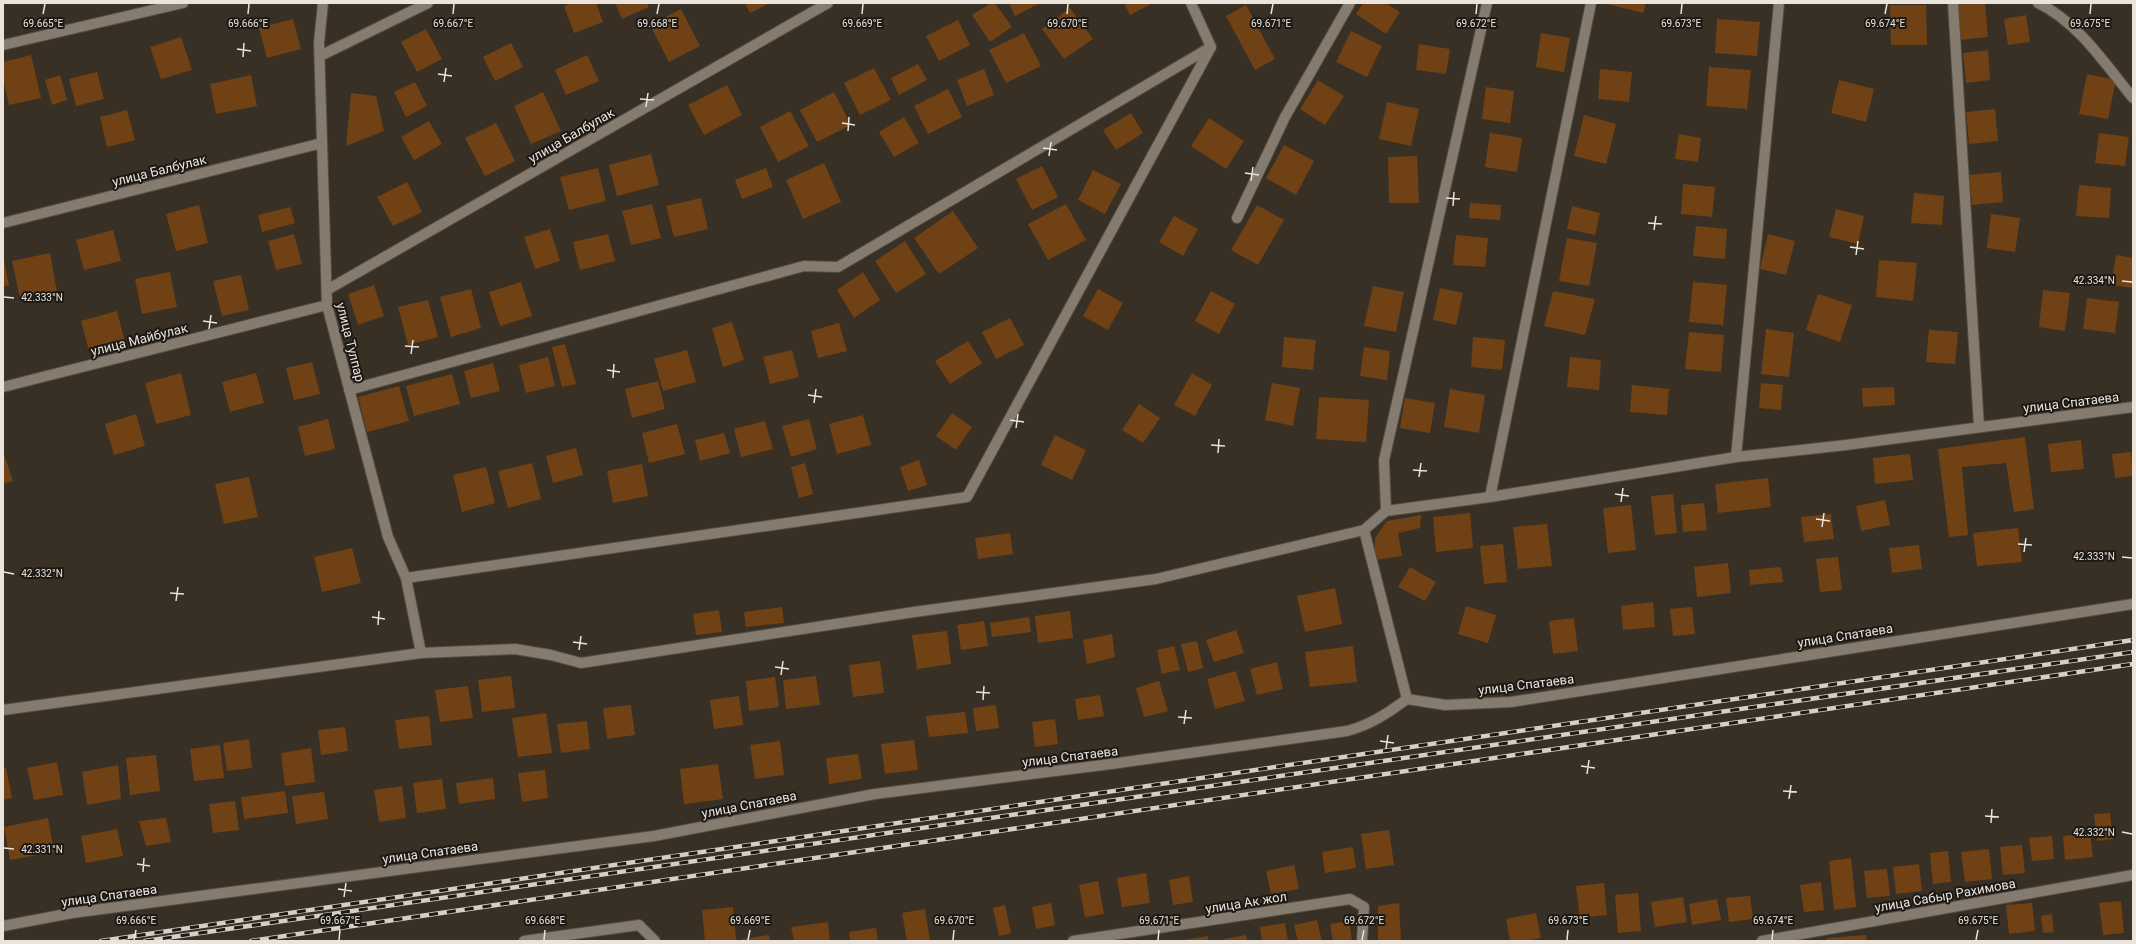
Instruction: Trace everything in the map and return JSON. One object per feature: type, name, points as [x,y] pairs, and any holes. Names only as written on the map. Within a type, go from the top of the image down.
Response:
[{"type":"street","points":[[3,45],[183,3]]},
{"type":"street","name":"улица Тулпар","points":[[323,3],[320,56],[328,305],[388,537],[406,578],[420,653]]},
{"type":"street","points":[[320,56],[428,3]]},
{"type":"street","name":"улица Балбулак","points":[[327,290],[828,3]]},
{"type":"street","points":[[1191,3],[1211,47]]},
{"type":"street","points":[[1237,218],[1285,117],[1350,3]]},
{"type":"street","points":[[3,710],[420,653],[515,649],[552,655],[581,663],[914,612],[1156,579],[1364,530],[1386,511],[1384,460],[1486,3]]},
{"type":"street","points":[[1490,497],[1591,3]]},
{"type":"street","points":[[1736,457],[1779,3]]},
{"type":"street","points":[[1952,3],[1979,427]]},
{"type":"street","points":[[2038,3],[2056,11],[2089,44],[2133,98]]},
{"type":"street","points":[[349,390],[804,266],[838,267],[1211,47]]},
{"type":"street","points":[[406,578],[967,497],[1211,47]]},
{"type":"street","name":"улица Балбулак","points":[[3,222],[322,143]]},
{"type":"street","name":"улица Майбулак","points":[[3,387],[328,305]]},
{"type":"street","name":"улица Спатаева","points":[[1386,511],[1490,497],[1736,457],[1846,445],[2133,407]]},
{"type":"street","points":[[1364,530],[1407,699]]},
{"type":"street","name":"улица Спатаева","points":[[3,926],[80,912],[654,836],[875,794],[1111,764],[1347,731],[1366,726],[1387,714],[1407,699],[1445,705],[1511,702],[2133,604]]},
{"type":"street","name":"улица Сабыр Рахимова","points":[[1762,941],[2133,875]]},
{"type":"street","name":"улица Ак жол","points":[[1073,941],[1350,899],[1364,907],[1362,941]]},
{"type":"street","points":[[524,941],[639,925],[655,941]]},
{"type":"building","points":[[573,3],[596,3],[603,22],[574,33],[564,6]]},
{"type":"building","points":[[615,3],[647,3],[649,7],[622,19]]},
{"type":"building","points":[[745,3],[770,3],[750,13]]},
{"type":"building","points":[[991,3],[995,3],[1012,27],[990,42],[972,15]]},
{"type":"building","points":[[1009,3],[1040,3],[1015,16]]},
{"type":"building","points":[[1124,3],[1153,3],[1130,15]]},
{"type":"building","points":[[1363,3],[1385,3],[1400,12],[1386,34],[1356,14]]},
{"type":"building","points":[[1603,3],[1646,3],[1643,13]]},
{"type":"building","points":[[1955,3],[1985,3],[1988,37],[1959,40]]},
{"type":"building","points":[[1246,5],[1275,59],[1255,70],[1226,16]]},
{"type":"building","points":[[1890,5],[1926,5],[1927,45],[1891,45]]},
{"type":"building","points":[[1070,8],[1093,39],[1064,59],[1042,29]]},
{"type":"building","points":[[681,9],[700,46],[669,62],[650,25]]},
{"type":"building","points":[[2026,15],[2030,42],[2008,45],[2004,19]]},
{"type":"building","points":[[293,19],[301,49],[267,58],[259,28]]},
{"type":"building","points":[[1717,19],[1760,22],[1757,56],[1715,53]]},
{"type":"building","points":[[958,20],[970,45],[939,61],[926,36]]},
{"type":"building","points":[[426,29],[442,59],[417,72],[401,42]]},
{"type":"building","points":[[1351,31],[1382,46],[1367,77],[1336,62]]},
{"type":"building","points":[[1024,33],[1041,66],[1006,83],[989,50]]},
{"type":"building","points":[[1541,33],[1570,38],[1564,72],[1536,67]]},
{"type":"building","points":[[181,37],[192,70],[161,79],[150,47]]},
{"type":"building","points":[[511,43],[523,67],[495,81],[483,57]]},
{"type":"building","points":[[1419,44],[1450,49],[1446,74],[1416,70]]},
{"type":"building","points":[[1988,50],[1990,80],[1966,83],[1963,53]]},
{"type":"building","points":[[31,55],[41,98],[9,105],[3,79],[3,62]]},
{"type":"building","points":[[587,55],[599,81],[566,95],[555,70]]},
{"type":"building","points":[[918,64],[927,80],[899,95],[891,78]]},
{"type":"building","points":[[1709,67],[1751,70],[1747,109],[1706,106]]},
{"type":"building","points":[[874,68],[891,100],[860,115],[844,83]]},
{"type":"building","points":[[984,69],[994,95],[967,106],[957,80]]},
{"type":"building","points":[[1600,69],[1632,72],[1629,102],[1598,99]]},
{"type":"building","points":[[97,72],[104,99],[76,106],[69,79]]},
{"type":"building","points":[[2087,74],[2116,80],[2108,119],[2079,114]]},
{"type":"building","points":[[60,75],[67,100],[52,105],[45,80]]},
{"type":"building","points":[[251,75],[257,106],[216,114],[210,84]]},
{"type":"building","points":[[1318,80],[1344,96],[1325,125],[1300,109]]},
{"type":"building","points":[[1839,80],[1874,89],[1866,122],[1831,113]]},
{"type":"building","points":[[415,82],[427,106],[406,117],[394,92]]},
{"type":"building","points":[[727,85],[742,115],[704,135],[688,105]]},
{"type":"building","points":[[1486,87],[1514,91],[1510,123],[1482,119]]},
{"type":"building","points":[[948,89],[962,117],[928,134],[914,106]]},
{"type":"building","points":[[543,92],[561,131],[531,144],[514,106]]},
{"type":"building","points":[[834,92],[851,125],[817,142],[800,110]]},
{"type":"building","points":[[351,93],[376,96],[384,131],[346,146]]},
{"type":"building","points":[[1387,102],[1419,109],[1411,146],[1379,139]]},
{"type":"building","points":[[1995,109],[1998,141],[1969,144],[1966,112]]},
{"type":"building","points":[[127,110],[135,140],[107,147],[100,117]]},
{"type":"building","points":[[790,111],[809,146],[778,162],[760,127]]},
{"type":"building","points":[[1131,113],[1143,133],[1116,150],[1103,130]]},
{"type":"building","points":[[1584,115],[1616,124],[1606,164],[1574,156]]},
{"type":"building","points":[[904,117],[919,143],[894,157],[879,132]]},
{"type":"building","points":[[1209,118],[1244,141],[1226,169],[1191,146]]},
{"type":"building","points":[[429,121],[442,144],[414,160],[401,137]]},
{"type":"building","points":[[496,123],[515,161],[485,176],[465,138]]},
{"type":"building","points":[[1490,133],[1522,138],[1517,172],[1485,167]]},
{"type":"building","points":[[2099,133],[2129,137],[2125,166],[2095,163]]},
{"type":"building","points":[[1679,134],[1701,138],[1698,162],[1675,159]]},
{"type":"building","points":[[1284,145],[1314,161],[1296,195],[1266,178]]},
{"type":"building","points":[[651,154],[659,185],[617,196],[609,165]]},
{"type":"building","points":[[1417,156],[1419,203],[1389,203],[1388,157]]},
{"type":"building","points":[[824,163],[841,202],[803,219],[786,180]]},
{"type":"building","points":[[1042,166],[1058,197],[1032,210],[1016,179]]},
{"type":"building","points":[[598,168],[606,201],[569,210],[560,177]]},
{"type":"building","points":[[766,168],[773,187],[742,199],[735,180]]},
{"type":"building","points":[[1093,170],[1121,184],[1105,214],[1078,200]]},
{"type":"building","points":[[2001,172],[2003,202],[1972,205],[1969,175]]},
{"type":"building","points":[[407,182],[422,212],[393,226],[377,197]]},
{"type":"building","points":[[1683,184],[1715,187],[1712,217],[1681,214]]},
{"type":"building","points":[[2079,185],[2111,188],[2109,218],[2076,216]]},
{"type":"building","points":[[1914,193],[1944,196],[1942,225],[1911,223]]},
{"type":"building","points":[[701,198],[708,229],[674,237],[666,206]]},
{"type":"building","points":[[1470,203],[1501,205],[1500,220],[1469,218]]},
{"type":"building","points":[[652,204],[661,238],[631,245],[622,211]]},
{"type":"building","points":[[1066,204],[1086,240],[1048,260],[1028,224]]},
{"type":"building","points":[[199,205],[208,243],[176,251],[166,214]]},
{"type":"building","points":[[1257,205],[1284,220],[1258,265],[1231,250]]},
{"type":"building","points":[[1572,206],[1600,213],[1595,235],[1567,229]]},
{"type":"building","points":[[290,207],[295,223],[262,232],[258,215]]},
{"type":"building","points":[[1836,209],[1864,216],[1858,244],[1829,237]]},
{"type":"building","points":[[953,211],[978,248],[939,274],[914,238]]},
{"type":"building","points":[[1991,214],[2020,218],[2015,252],[1987,248]]},
{"type":"building","points":[[1174,216],[1198,229],[1183,256],[1159,242]]},
{"type":"building","points":[[1696,226],[1727,229],[1725,259],[1693,256]]},
{"type":"building","points":[[550,229],[560,261],[535,269],[524,237]]},
{"type":"building","points":[[113,230],[121,261],[84,270],[76,240]]},
{"type":"building","points":[[294,234],[302,264],[276,270],[268,241]]},
{"type":"building","points":[[608,234],[615,261],[580,270],[573,242]]},
{"type":"building","points":[[1768,234],[1795,241],[1786,275],[1760,269]]},
{"type":"building","points":[[1456,235],[1488,238],[1485,267],[1453,265]]},
{"type":"building","points":[[1567,238],[1597,243],[1589,286],[1559,281]]},
{"type":"building","points":[[905,241],[926,274],[896,293],[875,261]]},
{"type":"building","points":[[50,253],[57,292],[20,299],[12,261]]},
{"type":"building","points":[[2116,255],[2133,258],[2133,288],[2111,285]]},
{"type":"building","points":[[4,260],[9,285],[3,287],[3,261]]},
{"type":"building","points":[[1879,260],[1917,263],[1913,301],[1876,297]]},
{"type":"building","points":[[170,272],[177,307],[142,314],[135,279]]},
{"type":"building","points":[[863,272],[880,300],[854,318],[837,290]]},
{"type":"building","points":[[241,275],[249,310],[222,316],[213,281]]},
{"type":"building","points":[[521,282],[532,316],[500,326],[489,292]]},
{"type":"building","points":[[1693,282],[1727,285],[1723,325],[1689,322]]},
{"type":"building","points":[[374,285],[384,316],[358,325],[348,294]]},
{"type":"building","points":[[1373,286],[1404,292],[1396,332],[1364,326]]},
{"type":"building","points":[[1440,288],[1463,293],[1456,325],[1433,320]]},
{"type":"building","points":[[471,289],[481,328],[451,337],[440,297]]},
{"type":"building","points":[[1098,289],[1123,303],[1108,330],[1083,316]]},
{"type":"building","points":[[2043,290],[2070,293],[2065,331],[2039,327]]},
{"type":"building","points":[[1211,291],[1235,304],[1219,334],[1195,321]]},
{"type":"building","points":[[1553,291],[1595,299],[1585,335],[1544,326]]},
{"type":"building","points":[[1818,294],[1852,305],[1840,342],[1806,330]]},
{"type":"building","points":[[2087,298],[2119,302],[2115,333],[2083,329]]},
{"type":"building","points":[[428,300],[438,337],[408,345],[398,307]]},
{"type":"building","points":[[117,311],[125,342],[89,351],[81,321]]},
{"type":"building","points":[[1010,318],[1024,345],[996,359],[982,332]]},
{"type":"building","points":[[732,322],[744,360],[723,367],[712,328]]},
{"type":"building","points":[[839,323],[847,351],[818,358],[811,331]]},
{"type":"building","points":[[1766,329],[1794,333],[1789,377],[1761,374]]},
{"type":"building","points":[[1929,330],[1958,332],[1955,364],[1926,362]]},
{"type":"building","points":[[1689,332],[1724,335],[1721,372],[1685,369]]},
{"type":"building","points":[[1284,337],[1316,340],[1313,370],[1282,367]]},
{"type":"building","points":[[1473,337],[1505,340],[1502,370],[1471,367]]},
{"type":"building","points":[[968,341],[982,363],[950,384],[935,361]]},
{"type":"building","points":[[565,344],[576,384],[562,387],[552,347]]},
{"type":"building","points":[[1364,347],[1390,351],[1387,380],[1360,376]]},
{"type":"building","points":[[687,350],[696,382],[663,391],[654,359]]},
{"type":"building","points":[[792,350],[799,377],[770,384],[763,357]]},
{"type":"building","points":[[548,357],[555,386],[526,393],[519,365]]},
{"type":"building","points":[[1570,357],[1601,360],[1599,390],[1567,387]]},
{"type":"building","points":[[312,362],[320,394],[294,400],[286,368]]},
{"type":"building","points":[[493,363],[500,391],[471,398],[464,371]]},
{"type":"building","points":[[181,373],[191,415],[156,424],[145,383]]},
{"type":"building","points":[[256,373],[264,403],[230,412],[222,382]]},
{"type":"building","points":[[1192,373],[1212,385],[1195,416],[1174,405]]},
{"type":"building","points":[[452,374],[460,404],[414,416],[406,386]]},
{"type":"building","points":[[658,381],[665,409],[632,418],[625,389]]},
{"type":"building","points":[[1272,383],[1300,388],[1293,426],[1265,420]]},
{"type":"building","points":[[1761,383],[1783,385],[1781,410],[1759,408]]},
{"type":"building","points":[[1632,385],[1669,389],[1667,415],[1630,412]]},
{"type":"building","points":[[399,386],[409,421],[367,432],[358,397]]},
{"type":"building","points":[[1894,387],[1895,405],[1863,407],[1862,388]]},
{"type":"building","points":[[1450,389],[1485,395],[1479,433],[1444,427]]},
{"type":"building","points":[[1319,397],[1369,400],[1366,442],[1316,439]]},
{"type":"building","points":[[1405,398],[1435,403],[1430,433],[1400,428]]},
{"type":"building","points":[[1139,404],[1160,418],[1143,443],[1122,430]]},
{"type":"building","points":[[952,413],[972,427],[956,450],[936,436]]},
{"type":"building","points":[[136,414],[145,446],[114,455],[105,424]]},
{"type":"building","points":[[863,415],[871,445],[837,454],[829,424]]},
{"type":"building","points":[[328,419],[335,449],[305,456],[298,427]]},
{"type":"building","points":[[809,419],[817,449],[791,457],[782,426]]},
{"type":"building","points":[[765,421],[773,449],[741,457],[734,429]]},
{"type":"building","points":[[677,424],[685,454],[649,463],[642,433]]},
{"type":"building","points":[[724,433],[730,453],[700,461],[695,440]]},
{"type":"building","points":[[1055,435],[1086,450],[1072,480],[1041,465]]},
{"type":"building","points":[[2025,437],[2034,509],[2014,512],[2006,463],[1962,467],[1968,535],[1949,537],[1938,449]]},
{"type":"building","points":[[2081,440],[2084,469],[2051,472],[2048,444]]},
{"type":"building","points":[[576,448],[583,475],[553,483],[546,456]]},
{"type":"building","points":[[3,451],[13,481],[3,484]]},
{"type":"building","points":[[2131,452],[2133,476],[2115,478],[2112,454]]},
{"type":"building","points":[[1910,454],[1913,480],[1875,484],[1873,458]]},
{"type":"building","points":[[919,460],[927,485],[908,491],[900,467]]},
{"type":"building","points":[[532,463],[541,499],[508,508],[498,471]]},
{"type":"building","points":[[805,463],[813,494],[799,498],[791,467]]},
{"type":"building","points":[[642,464],[648,496],[613,503],[607,471]]},
{"type":"building","points":[[486,467],[495,503],[462,512],[453,475]]},
{"type":"building","points":[[249,477],[258,517],[224,524],[215,484]]},
{"type":"building","points":[[1768,478],[1771,507],[1718,513],[1715,484]]},
{"type":"building","points":[[1673,494],[1677,533],[1655,535],[1651,496]]},
{"type":"building","points":[[1885,500],[1890,525],[1861,531],[1856,506]]},
{"type":"building","points":[[1704,503],[1707,530],[1683,532],[1681,505]]},
{"type":"building","points":[[1631,505],[1636,550],[1608,553],[1603,508]]},
{"type":"building","points":[[1470,513],[1473,548],[1436,552],[1433,517]]},
{"type":"building","points":[[1831,514],[1834,539],[1804,542],[1801,517]]},
{"type":"building","points":[[1421,515],[1420,528],[1398,533],[1402,556],[1375,560],[1375,538],[1387,521]]},
{"type":"building","points":[[1547,524],[1552,566],[1518,569],[1513,527]]},
{"type":"building","points":[[2018,528],[2022,562],[1977,566],[1973,533]]},
{"type":"building","points":[[1010,533],[1013,554],[978,559],[975,538]]},
{"type":"building","points":[[1503,544],[1507,582],[1484,584],[1480,546]]},
{"type":"building","points":[[1919,545],[1922,569],[1892,573],[1889,548]]},
{"type":"building","points":[[352,548],[361,583],[322,592],[314,557]]},
{"type":"building","points":[[1838,557],[1842,590],[1820,592],[1816,559]]},
{"type":"building","points":[[1728,563],[1731,593],[1697,597],[1694,567]]},
{"type":"building","points":[[1410,567],[1436,582],[1425,601],[1398,587]]},
{"type":"building","points":[[1781,567],[1783,582],[1750,585],[1749,570]]},
{"type":"building","points":[[1335,588],[1342,624],[1305,632],[1297,596]]},
{"type":"building","points":[[1653,602],[1655,627],[1623,630],[1621,606]]},
{"type":"building","points":[[1466,606],[1496,615],[1488,643],[1458,634]]},
{"type":"building","points":[[782,607],[784,623],[746,627],[744,612]]},
{"type":"building","points":[[1692,607],[1695,634],[1673,636],[1670,609]]},
{"type":"building","points":[[719,610],[722,632],[696,635],[693,614]]},
{"type":"building","points":[[1070,611],[1073,638],[1038,643],[1035,616]]},
{"type":"building","points":[[1029,617],[1031,632],[992,637],[990,623]]},
{"type":"building","points":[[1574,618],[1578,651],[1553,654],[1549,621]]},
{"type":"building","points":[[984,621],[988,646],[961,650],[957,625]]},
{"type":"building","points":[[1236,630],[1244,653],[1214,662],[1206,640]]},
{"type":"building","points":[[947,631],[951,664],[917,669],[912,635]]},
{"type":"building","points":[[1112,634],[1115,657],[1087,664],[1083,640]]},
{"type":"building","points":[[1197,641],[1203,668],[1188,672],[1181,644]]},
{"type":"building","points":[[1174,646],[1180,670],[1162,674],[1157,650]]},
{"type":"building","points":[[1353,646],[1357,682],[1310,687],[1305,652]]},
{"type":"building","points":[[880,661],[884,693],[853,697],[849,665]]},
{"type":"building","points":[[1277,662],[1283,689],[1257,695],[1250,669]]},
{"type":"building","points":[[1236,671],[1245,701],[1215,709],[1207,679]]},
{"type":"building","points":[[511,676],[515,708],[482,712],[478,680]]},
{"type":"building","points":[[816,676],[820,705],[786,709],[783,680]]},
{"type":"building","points":[[775,677],[779,707],[749,711],[746,681]]},
{"type":"building","points":[[1159,681],[1168,711],[1144,717],[1136,688]]},
{"type":"building","points":[[468,686],[473,718],[440,722],[435,690]]},
{"type":"building","points":[[1100,695],[1104,716],[1078,720],[1075,699]]},
{"type":"building","points":[[739,696],[743,725],[714,729],[710,700]]},
{"type":"building","points":[[631,705],[635,735],[607,739],[603,708]]},
{"type":"building","points":[[996,705],[999,728],[976,731],[973,708]]},
{"type":"building","points":[[965,712],[968,733],[929,737],[926,716]]},
{"type":"building","points":[[546,713],[552,753],[518,757],[512,718]]},
{"type":"building","points":[[429,716],[432,745],[399,749],[395,720]]},
{"type":"building","points":[[1055,719],[1058,744],[1035,747],[1032,722]]},
{"type":"building","points":[[587,721],[590,749],[561,753],[557,724]]},
{"type":"building","points":[[345,727],[348,751],[321,755],[318,730]]},
{"type":"building","points":[[249,739],[252,768],[227,771],[223,743]]},
{"type":"building","points":[[914,740],[918,770],[885,774],[881,744]]},
{"type":"building","points":[[780,741],[784,775],[755,779],[750,745]]},
{"type":"building","points":[[220,745],[224,778],[194,781],[190,749]]},
{"type":"building","points":[[311,748],[315,782],[285,786],[281,753]]},
{"type":"building","points":[[858,754],[862,779],[829,784],[826,758]]},
{"type":"building","points":[[156,755],[160,791],[130,795],[126,758]]},
{"type":"building","points":[[57,762],[63,795],[34,800],[27,768]]},
{"type":"building","points":[[718,764],[723,799],[684,804],[680,769]]},
{"type":"building","points":[[118,765],[121,799],[87,805],[82,772]]},
{"type":"building","points":[[3,768],[6,768],[12,798],[3,800]]},
{"type":"building","points":[[545,770],[548,798],[522,802],[518,773]]},
{"type":"building","points":[[493,778],[495,799],[459,804],[456,783]]},
{"type":"building","points":[[442,779],[446,809],[417,813],[413,783]]},
{"type":"building","points":[[402,786],[406,818],[379,822],[374,790]]},
{"type":"building","points":[[285,791],[288,813],[244,819],[241,797]]},
{"type":"building","points":[[324,792],[328,819],[296,824],[292,796]]},
{"type":"building","points":[[235,801],[239,830],[213,833],[209,804]]},
{"type":"building","points":[[2110,813],[2113,839],[2097,841],[2094,814]]},
{"type":"building","points":[[48,818],[54,852],[10,860],[4,827]]},
{"type":"building","points":[[166,818],[171,842],[146,846],[139,821]]},
{"type":"building","points":[[117,829],[123,856],[86,863],[81,836]]},
{"type":"building","points":[[1389,830],[1394,865],[1366,869],[1361,834]]},
{"type":"building","points":[[2090,833],[2093,857],[2065,860],[2063,836]]},
{"type":"building","points":[[2052,836],[2054,859],[2032,861],[2029,838]]},
{"type":"building","points":[[2022,845],[2025,873],[2003,875],[2000,847]]},
{"type":"building","points":[[1353,847],[1356,868],[1325,873],[1322,852]]},
{"type":"building","points":[[1989,849],[1992,879],[1965,882],[1961,852]]},
{"type":"building","points":[[1948,851],[1951,882],[1933,884],[1930,853]]},
{"type":"building","points":[[1851,858],[1856,907],[1834,910],[1829,861]]},
{"type":"building","points":[[1919,864],[1922,891],[1896,894],[1893,867]]},
{"type":"building","points":[[1294,865],[1299,889],[1271,894],[1266,871]]},
{"type":"building","points":[[1887,869],[1890,896],[1867,898],[1864,871]]},
{"type":"building","points":[[1146,873],[1150,903],[1122,907],[1117,878]]},
{"type":"building","points":[[1189,876],[1193,902],[1173,905],[1169,880]]},
{"type":"building","points":[[1098,881],[1104,914],[1085,917],[1079,885]]},
{"type":"building","points":[[1821,882],[1824,910],[1804,912],[1800,885]]},
{"type":"building","points":[[1604,883],[1607,915],[1580,918],[1576,886]]},
{"type":"building","points":[[1638,893],[1641,931],[1618,933],[1615,895]]},
{"type":"building","points":[[1750,896],[1753,919],[1729,922],[1726,898]]},
{"type":"building","points":[[1683,897],[1687,922],[1655,927],[1651,902]]},
{"type":"building","points":[[1717,899],[1721,920],[1692,925],[1689,904]]},
{"type":"building","points":[[2121,901],[2124,933],[2103,935],[2099,903]]},
{"type":"building","points":[[1051,903],[1055,925],[1036,929],[1032,907]]},
{"type":"building","points":[[1399,903],[1401,941],[1378,941],[1378,906]]},
{"type":"building","points":[[2032,903],[2035,931],[2009,934],[2006,905]]},
{"type":"building","points":[[1005,905],[1011,933],[999,936],[993,908]]},
{"type":"building","points":[[733,907],[736,940],[705,941],[702,910]]},
{"type":"building","points":[[925,909],[930,941],[907,941],[902,913]]},
{"type":"building","points":[[1536,913],[1541,938],[1526,941],[1510,941],[1506,919]]},
{"type":"building","points":[[2052,914],[2054,932],[2043,933],[2041,916]]},
{"type":"building","points":[[1317,920],[1322,941],[1298,941],[1294,925]]},
{"type":"building","points":[[1349,921],[1352,941],[1333,941],[1330,924]]},
{"type":"building","points":[[828,922],[830,941],[794,941],[791,927]]},
{"type":"building","points":[[1285,923],[1288,941],[1262,941],[1260,927]]},
{"type":"building","points":[[876,928],[878,941],[850,941],[849,932]]},
{"type":"building","points":[[769,935],[770,941],[742,941],[742,939]]},
{"type":"building","points":[[1246,935],[1247,941],[1224,941],[1224,939]]},
{"type":"building","points":[[1866,935],[1867,941],[1827,941],[1827,938]]},
{"type":"building","points":[[1208,936],[1208,941],[1183,941],[1183,940]]},
{"type":"railway","points":[[101,941],[2133,640]]},
{"type":"railway","points":[[145,941],[2133,652]]},
{"type":"railway","points":[[251,941],[2133,664]]}]
